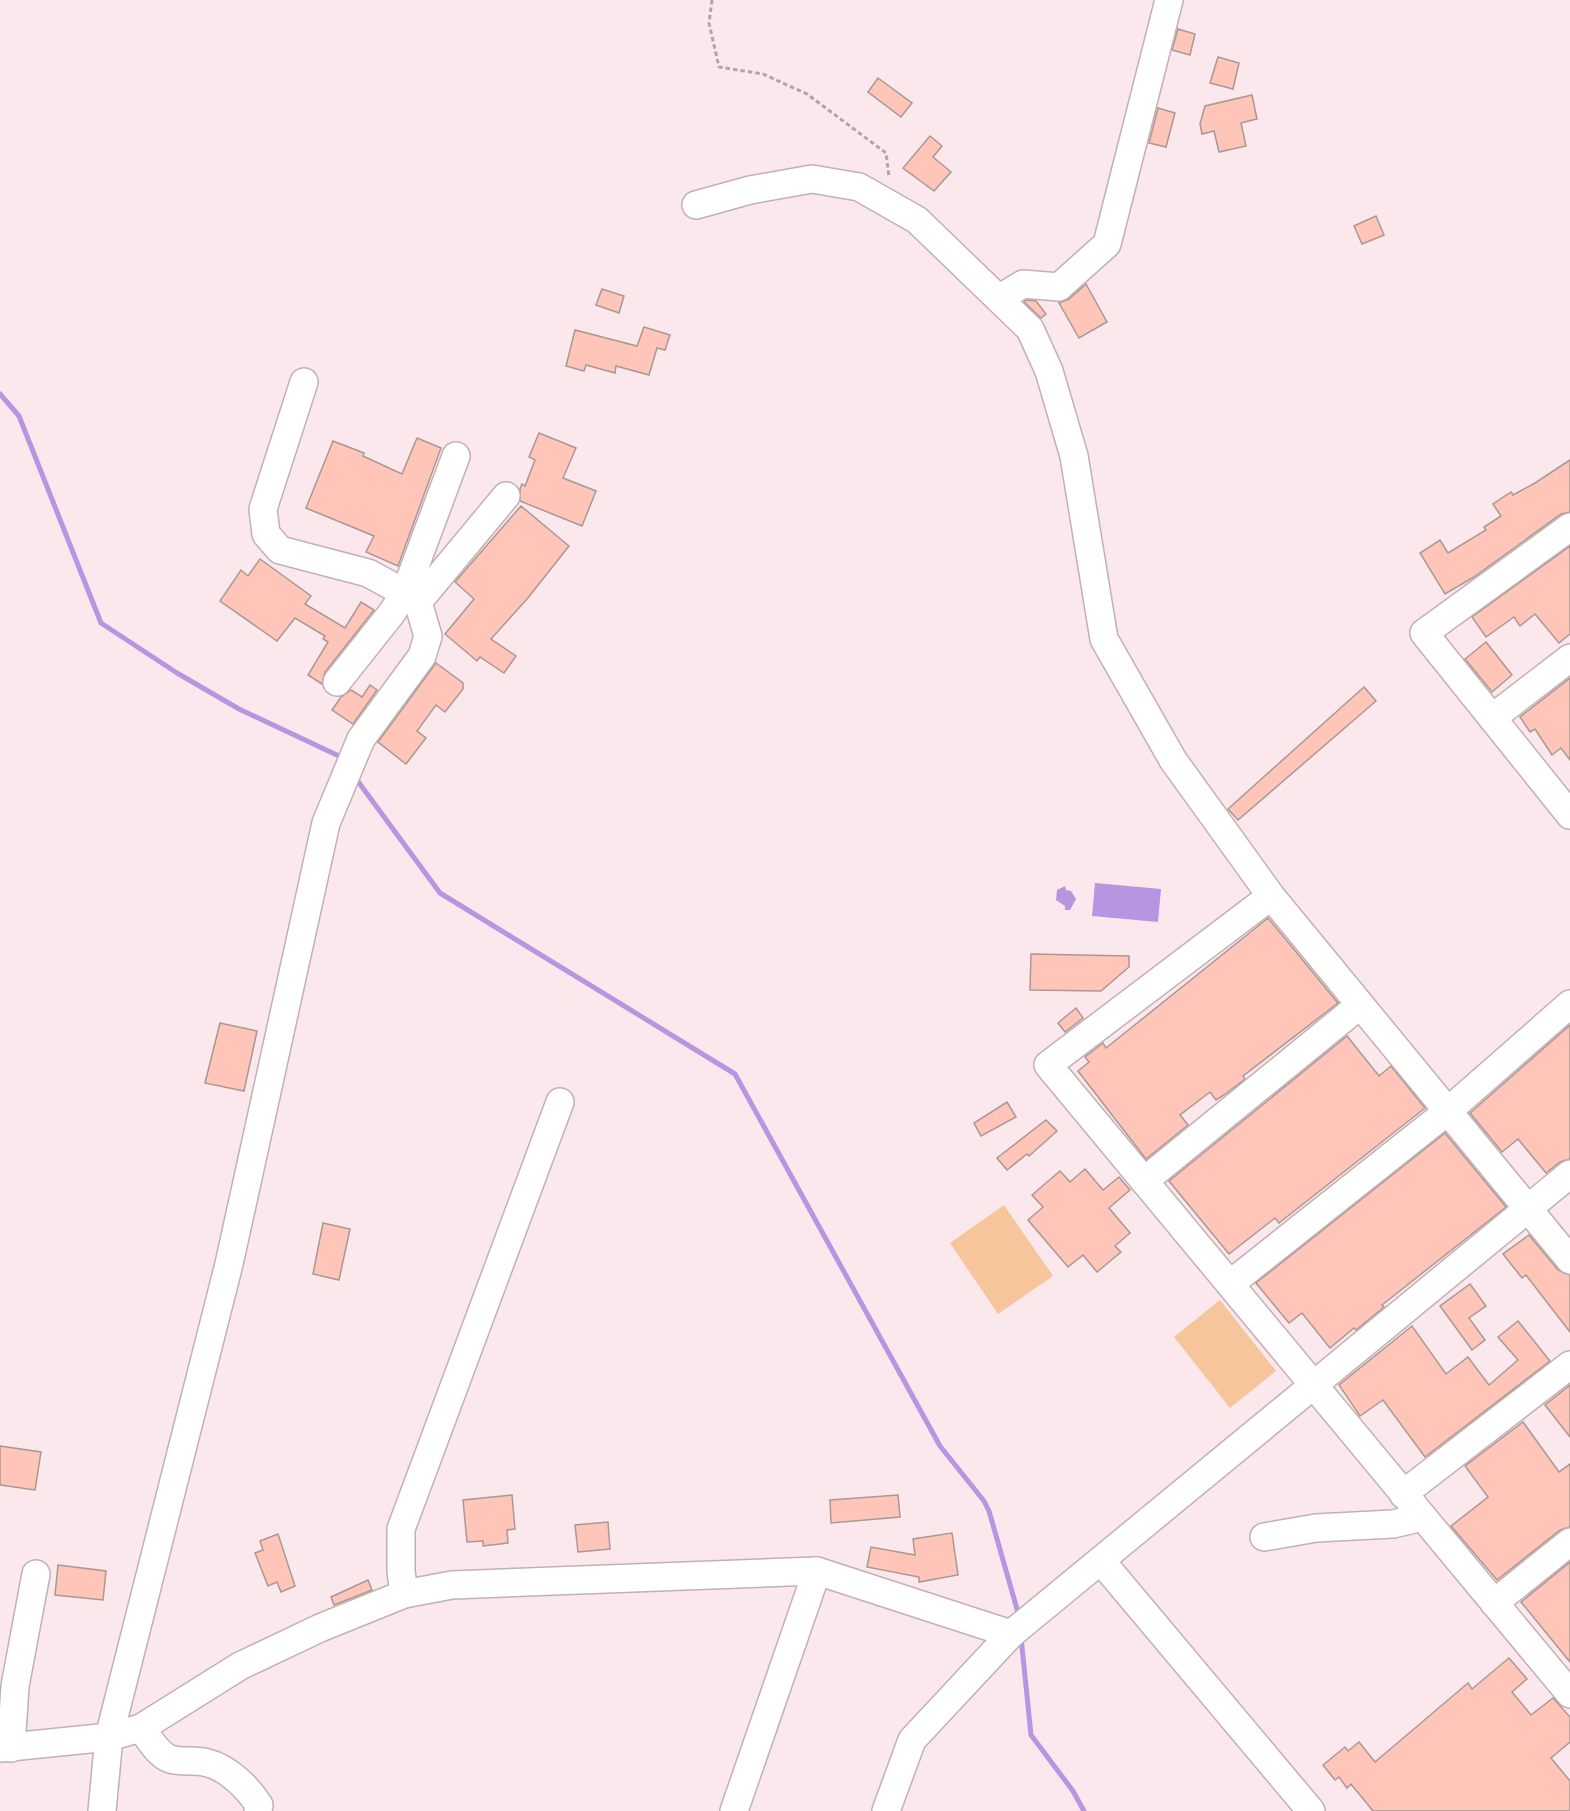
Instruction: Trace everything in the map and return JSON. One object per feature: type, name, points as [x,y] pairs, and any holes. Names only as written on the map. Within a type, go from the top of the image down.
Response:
[{"type":"street","points":[[1000,298],[1023,284],[1059,287],[1107,244],[1168,0]]},
{"type":"street","points":[[696,205],[750,190],[812,179],[859,187],[917,220],[1030,329],[1048,371],[1074,456],[1104,639],[1173,760],[1270,896],[1570,1260]]},
{"type":"street","points":[[102,1811],[109,1737],[230,1264],[326,823],[361,739],[422,656],[428,636],[411,597],[368,573],[280,550],[266,534],[263,509],[304,382]]},
{"type":"street","points":[[411,597],[456,456]]},
{"type":"street","points":[[337,682],[391,614],[411,597],[506,496]]},
{"type":"street","points":[[1567,807],[1424,633],[1570,527]]},
{"type":"street","points":[[1492,718],[1570,658]]},
{"type":"street","points":[[1270,896],[1048,1065],[1570,1694]]},
{"type":"street","points":[[1230,1284],[1448,1111],[1570,1004]]},
{"type":"street","points":[[1144,1181],[1360,1005]]},
{"type":"street","points":[[404,1594],[401,1571],[401,1529],[561,1102]]},
{"type":"street","points":[[886,1811],[912,1740],[1011,1634],[1102,1562],[1313,1384],[1570,1174]]},
{"type":"street","points":[[1403,1494],[1570,1365]]},
{"type":"street","points":[[1264,1537],[1316,1527],[1393,1524],[1423,1517]]},
{"type":"street","points":[[1494,1603],[1570,1542]]},
{"type":"street","points":[[1102,1562],[1311,1811]]},
{"type":"street","points":[[734,1811],[817,1571]]},
{"type":"street","points":[[36,1574],[5,1748],[109,1737],[141,1728],[240,1666],[320,1628],[404,1594],[452,1585],[817,1571],[1011,1634]]},
{"type":"street","points":[[141,1728],[159,1751],[170,1759],[209,1763],[239,1781],[249,1789],[259,1805],[258,1811]]},
{"type":"path","points":[[712,0],[709,23],[719,67],[763,74],[807,94],[886,153],[892,206]]},
{"type":"shaded area","points":[[1095,883],[1161,889],[1158,922],[1092,916]]},
{"type":"shaded area","points":[[1065,886],[1066,890],[1071,891],[1076,899],[1070,910],[1065,910],[1065,906],[1056,900],[1057,890]]},
{"type":"shaded area","points":[[1004,1205],[1053,1276],[998,1314],[950,1243]]},
{"type":"shaded area","points":[[1220,1300],[1276,1371],[1230,1408],[1174,1337]]},
{"type":"building","points":[[1178,29],[1195,34],[1190,55],[1172,50]]},
{"type":"building","points":[[1218,57],[1239,63],[1233,89],[1210,83]]},
{"type":"building","points":[[878,78],[912,103],[901,117],[868,92]]},
{"type":"building","points":[[1252,95],[1257,119],[1241,123],[1246,146],[1219,152],[1214,131],[1202,134],[1200,124],[1205,106]]},
{"type":"building","points":[[1158,108],[1175,113],[1166,147],[1149,143]]},
{"type":"building","points":[[930,136],[942,146],[933,157],[951,172],[934,191],[903,168]]},
{"type":"building","points":[[1376,216],[1384,235],[1362,244],[1354,226]]},
{"type":"building","points":[[1086,284],[1107,322],[1079,338],[1059,303],[1069,299]]},
{"type":"building","points":[[602,289],[624,296],[619,313],[596,305]]},
{"type":"building","points":[[1036,301],[1046,314],[1041,318],[1024,302]]},
{"type":"building","points":[[644,327],[670,335],[665,350],[657,348],[649,375],[616,366],[615,373],[586,365],[584,371],[566,366],[575,330],[637,346]]},
{"type":"building","points":[[539,433],[576,448],[563,478],[596,491],[582,526],[520,501],[520,489],[522,484],[525,486],[535,460],[529,457]]},
{"type":"building","points":[[417,438],[441,448],[398,566],[366,552],[374,536],[306,508],[333,441],[364,453],[363,456],[402,474]]},
{"type":"building","points":[[1570,460],[1570,512],[1561,514],[1474,577],[1445,594],[1420,553],[1440,540],[1448,553],[1486,530],[1484,527],[1501,516],[1493,504],[1511,492],[1513,495],[1535,483]]},
{"type":"building","points":[[521,506],[569,546],[527,599],[491,639],[516,656],[504,673],[480,657],[477,661],[445,634],[474,599],[455,582]]},
{"type":"building","points":[[1570,546],[1570,634],[1559,643],[1535,614],[1520,626],[1514,617],[1486,637],[1472,617]]},
{"type":"building","points":[[260,559],[311,596],[305,604],[345,628],[361,602],[374,610],[325,672],[322,684],[308,675],[328,642],[323,639],[325,636],[295,618],[277,641],[220,601],[241,570],[248,576]]},
{"type":"building","points":[[1486,642],[1512,675],[1492,692],[1465,659]]},
{"type":"building","points":[[436,663],[463,683],[463,689],[445,712],[436,705],[417,731],[426,738],[406,764],[378,742]]},
{"type":"building","points":[[1570,678],[1570,760],[1561,748],[1552,755],[1535,729],[1530,732],[1520,717]]},
{"type":"building","points":[[370,685],[377,690],[353,724],[332,710],[341,697],[351,690],[362,697]]},
{"type":"building","points":[[1364,687],[1376,701],[1238,820],[1228,809]]},
{"type":"building","points":[[1268,918],[1338,1003],[1243,1076],[1245,1079],[1224,1095],[1216,1100],[1210,1092],[1180,1115],[1188,1125],[1146,1159],[1078,1071],[1089,1062],[1085,1057],[1103,1043],[1106,1048]]},
{"type":"building","points":[[1031,954],[1129,956],[1129,967],[1101,991],[1030,990]]},
{"type":"building","points":[[1076,1008],[1083,1018],[1065,1032],[1058,1023]]},
{"type":"building","points":[[220,1023],[257,1031],[244,1091],[205,1083]]},
{"type":"building","points":[[1570,1025],[1570,1159],[1560,1162],[1546,1173],[1518,1139],[1502,1152],[1470,1113]]},
{"type":"building","points":[[1347,1036],[1379,1076],[1391,1066],[1425,1108],[1279,1223],[1275,1218],[1229,1254],[1169,1181]]},
{"type":"building","points":[[1007,1102],[1016,1117],[981,1136],[974,1123]]},
{"type":"building","points":[[1046,1120],[1057,1131],[1029,1156],[1027,1154],[1007,1170],[997,1158]]},
{"type":"building","points":[[1445,1133],[1506,1207],[1382,1305],[1384,1307],[1356,1330],[1354,1328],[1330,1348],[1302,1313],[1289,1323],[1256,1283]]},
{"type":"building","points":[[1085,1169],[1103,1190],[1119,1177],[1130,1190],[1109,1208],[1130,1233],[1115,1246],[1121,1252],[1097,1272],[1083,1255],[1068,1267],[1028,1220],[1043,1207],[1032,1195],[1060,1171],[1070,1182]]},
{"type":"building","points":[[323,1223],[350,1229],[339,1280],[313,1274]]},
{"type":"building","points":[[1529,1235],[1558,1270],[1570,1275],[1570,1332],[1526,1275],[1522,1278],[1503,1254]]},
{"type":"building","points":[[1470,1284],[1486,1306],[1469,1318],[1485,1340],[1472,1350],[1440,1306]]},
{"type":"building","points":[[1518,1321],[1550,1361],[1425,1457],[1383,1400],[1360,1416],[1339,1385],[1412,1326],[1446,1374],[1468,1357],[1489,1385],[1518,1360],[1498,1337]]},
{"type":"building","points":[[1570,1385],[1570,1437],[1545,1405]]},
{"type":"building","points":[[1523,1422],[1559,1472],[1570,1464],[1570,1527],[1560,1530],[1497,1580],[1451,1526],[1488,1497],[1465,1466]]},
{"type":"building","points":[[0,1446],[41,1452],[35,1490],[0,1485]]},
{"type":"building","points":[[512,1495],[515,1529],[507,1530],[508,1543],[483,1546],[483,1541],[467,1542],[463,1500]]},
{"type":"building","points":[[898,1495],[900,1517],[831,1523],[830,1500]]},
{"type":"building","points":[[608,1522],[610,1549],[578,1552],[575,1525]]},
{"type":"building","points":[[952,1533],[958,1575],[919,1582],[919,1577],[867,1567],[871,1547],[915,1555],[913,1539]]},
{"type":"building","points":[[278,1534],[295,1586],[281,1592],[277,1582],[268,1586],[255,1553],[263,1550],[260,1541]]},
{"type":"building","points":[[1570,1562],[1570,1662],[1521,1602]]},
{"type":"building","points":[[58,1565],[106,1571],[103,1600],[55,1595]]},
{"type":"building","points":[[368,1580],[372,1590],[334,1605],[331,1597]]},
{"type":"building","points":[[1509,1658],[1527,1679],[1512,1692],[1531,1715],[1553,1698],[1570,1717],[1570,1742],[1551,1758],[1570,1781],[1570,1811],[1373,1811],[1351,1784],[1347,1788],[1339,1777],[1335,1780],[1323,1765],[1345,1747],[1348,1751],[1359,1742],[1375,1762],[1468,1683],[1472,1689]]},
{"type":"waterway","points":[[0,394],[19,416],[101,623],[177,673],[239,709],[339,756],[343,761]]},
{"type":"waterway","points":[[354,776],[440,893],[735,1074],[940,1446],[984,1501],[989,1511],[1019,1616]]},
{"type":"waterway","points":[[1021,1637],[1031,1735],[1073,1791],[1084,1811]]}]
